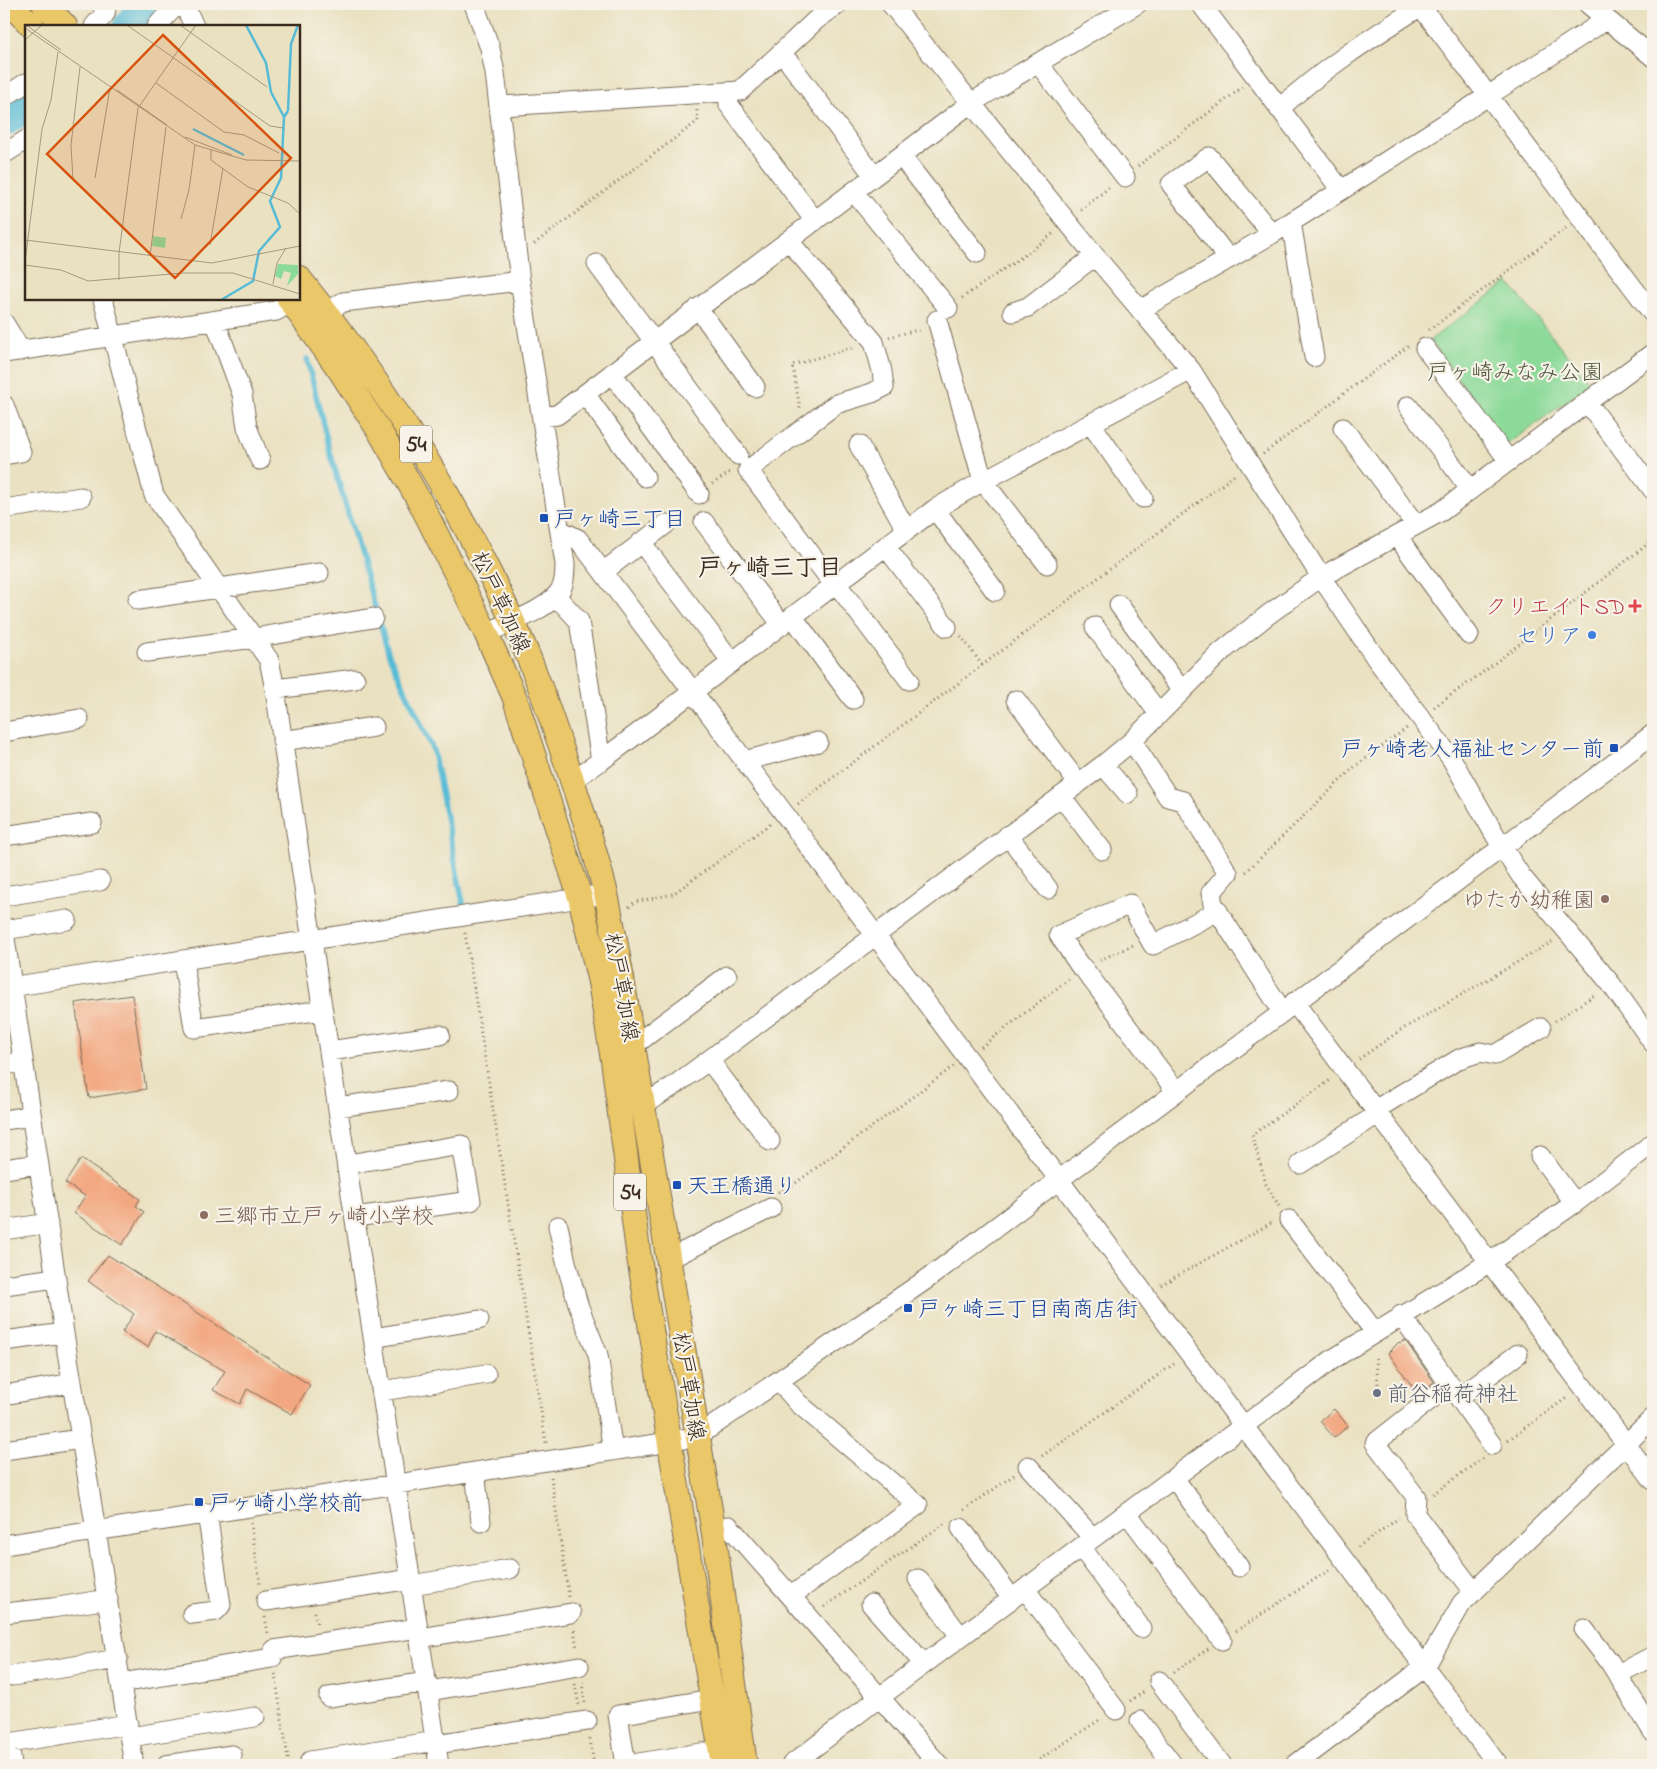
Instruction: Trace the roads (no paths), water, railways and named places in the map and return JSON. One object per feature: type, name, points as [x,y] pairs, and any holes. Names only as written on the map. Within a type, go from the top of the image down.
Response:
[{"type":"main road","points":[[10,4],[31,25]]},
{"type":"main road","points":[[44,4],[64,25]]},
{"type":"main road","name":"松戸草加線","points":[[300,279],[389,401],[442,486],[477,548],[513,621],[545,699],[572,780],[605,894],[633,1046],[713,1528],[745,1765]]},
{"type":"main road","name":"松戸草加線","points":[[290,300],[339,369],[380,432],[420,502],[486,633],[517,705],[580,897],[600,982],[613,1060],[638,1251],[721,1757]]},
{"type":"street","points":[[95,25],[105,14],[106,8],[101,4]]},
{"type":"street","points":[[158,25],[177,4]]},
{"type":"street","points":[[184,4],[194,25]]},
{"type":"street","points":[[474,4],[490,48],[500,106],[520,281],[565,564],[562,586],[556,596],[540,607],[486,633]]},
{"type":"street","points":[[500,106],[740,91],[816,20],[838,4]]},
{"type":"street","points":[[891,4],[1095,256],[1191,370],[1321,577],[1377,660],[1422,716],[1451,758],[1502,847],[1521,876],[1611,984],[1653,1043]]},
{"type":"street","points":[[542,417],[557,414],[585,394],[971,103],[1137,4]]},
{"type":"street","points":[[1201,4],[1342,190]]},
{"type":"street","points":[[1279,109],[1296,93],[1421,4],[1653,314]]},
{"type":"street","points":[[1588,4],[1653,57]]},
{"type":"street","points":[[1140,310],[1272,234],[1606,20]]},
{"type":"street","points":[[789,62],[874,176]]},
{"type":"street","points":[[1038,63],[1125,177]]},
{"type":"street","points":[[4,97],[25,84]]},
{"type":"street","points":[[728,92],[729,105],[815,221]]},
{"type":"street","points":[[4,154],[25,141]]},
{"type":"street","points":[[901,156],[977,252]]},
{"type":"street","points":[[1229,259],[1171,184],[1209,157],[1272,234]]},
{"type":"street","points":[[854,192],[943,314],[983,482],[1047,564]]},
{"type":"street","points":[[1291,222],[1314,357]]},
{"type":"street","points":[[743,463],[836,404],[872,393],[884,387],[882,371],[874,342],[789,241]]},
{"type":"street","points":[[1013,312],[1028,307],[1095,256]]},
{"type":"street","points":[[597,264],[743,463],[909,680]]},
{"type":"street","points":[[326,313],[343,302],[520,281]]},
{"type":"street","points":[[103,300],[154,494],[269,660],[275,689],[439,1765]]},
{"type":"street","points":[[4,323],[12,352],[276,312],[290,300]]},
{"type":"street","points":[[698,308],[755,387]]},
{"type":"street","points":[[215,321],[242,394],[247,427],[260,460]]},
{"type":"street","points":[[1420,342],[1509,461]]},
{"type":"street","points":[[643,1105],[710,1060],[1103,765],[1132,741],[1221,652],[1321,577],[1442,511],[1653,353]]},
{"type":"street","points":[[572,780],[886,547],[934,509],[1191,370]]},
{"type":"street","points":[[612,373],[699,494]]},
{"type":"street","points":[[585,394],[645,477]]},
{"type":"street","points":[[1587,402],[1653,490]]},
{"type":"street","points":[[4,405],[21,452],[4,455]]},
{"type":"street","points":[[1408,406],[1470,489]]},
{"type":"street","points":[[1091,424],[1143,498]]},
{"type":"street","points":[[1343,428],[1416,525]]},
{"type":"street","points":[[859,445],[907,531]]},
{"type":"street","points":[[4,510],[81,497]]},
{"type":"street","points":[[934,509],[995,591]]},
{"type":"street","points":[[704,522],[853,699]]},
{"type":"street","points":[[603,572],[666,524]]},
{"type":"street","points":[[560,530],[578,539],[1498,1765]]},
{"type":"street","points":[[1397,536],[1469,635]]},
{"type":"street","points":[[642,542],[732,662]]},
{"type":"street","points":[[886,547],[946,627]]},
{"type":"street","points":[[138,600],[319,573]]},
{"type":"street","points":[[556,596],[579,621],[601,760]]},
{"type":"street","points":[[1119,605],[1182,691]]},
{"type":"street","points":[[147,652],[254,638],[373,618]]},
{"type":"street","points":[[1095,628],[1159,714]]},
{"type":"street","points":[[275,689],[355,679]]},
{"type":"street","points":[[1016,700],[1078,783]]},
{"type":"street","points":[[4,732],[79,719]]},
{"type":"street","points":[[282,741],[374,726]]},
{"type":"street","points":[[4,1546],[670,1442],[698,1436],[927,1279],[1653,734]]},
{"type":"street","points":[[1132,741],[1168,797],[1183,801],[1228,873],[1211,893],[1213,904],[1218,912],[1288,1007],[1345,1070],[1653,1480]]},
{"type":"street","points":[[744,761],[818,742]]},
{"type":"street","points":[[1103,765],[1128,794]]},
{"type":"street","points":[[1061,796],[1102,850]]},
{"type":"street","points":[[4,836],[92,823]]},
{"type":"street","points":[[1008,835],[1048,889]]},
{"type":"street","points":[[4,896],[100,881]]},
{"type":"street","points":[[7,988],[605,894]]},
{"type":"street","points":[[1176,1091],[1080,966],[1059,935],[1130,904],[1153,945],[1218,912]]},
{"type":"street","points":[[68,920],[4,931],[7,988],[23,1062],[64,1333],[134,1765]]},
{"type":"street","points":[[183,960],[194,1028],[323,1010]]},
{"type":"street","points":[[633,1046],[727,976]]},
{"type":"street","points":[[1300,1164],[1459,1059],[1480,1052],[1495,1055],[1541,1028]]},
{"type":"street","points":[[329,1051],[440,1035]]},
{"type":"street","points":[[710,1060],[770,1141]]},
{"type":"street","points":[[4,1065],[23,1062]]},
{"type":"street","points":[[338,1107],[449,1091]]},
{"type":"street","points":[[4,1120],[31,1116]]},
{"type":"street","points":[[791,1765],[960,1636],[1333,1359],[1490,1262],[1575,1203],[1653,1143]]},
{"type":"street","points":[[348,1164],[462,1145],[471,1201],[355,1217]]},
{"type":"street","points":[[1540,1156],[1575,1203]]},
{"type":"street","points":[[4,1170],[39,1164]]},
{"type":"street","points":[[669,1259],[774,1200]]},
{"type":"street","points":[[1282,1216],[1375,1332]]},
{"type":"street","points":[[4,1230],[48,1223]]},
{"type":"street","points":[[558,1226],[578,1307],[598,1355],[613,1450]]},
{"type":"street","points":[[4,1285],[56,1278]]},
{"type":"street","points":[[1402,1316],[1495,1447]]},
{"type":"street","points":[[373,1338],[479,1320]]},
{"type":"street","points":[[4,1341],[64,1333]]},
{"type":"street","points":[[1474,1592],[1415,1514],[1416,1497],[1375,1443],[1454,1391],[1518,1354]]},
{"type":"street","points":[[382,1391],[486,1374]]},
{"type":"street","points":[[779,1381],[798,1403],[918,1505],[791,1596]]},
{"type":"street","points":[[4,1395],[72,1383]]},
{"type":"street","points":[[1295,1765],[1425,1667],[1462,1603],[1653,1418]]},
{"type":"street","points":[[4,1450],[81,1439]]},
{"type":"street","points":[[1028,1466],[1087,1543],[1141,1628]]},
{"type":"street","points":[[475,1472],[481,1522]]},
{"type":"street","points":[[1174,1478],[1239,1567]]},
{"type":"street","points":[[192,1614],[216,1611],[221,1605],[207,1513]]},
{"type":"street","points":[[1128,1513],[1222,1640]]},
{"type":"street","points":[[957,1520],[1116,1710]]},
{"type":"street","points":[[713,1528],[730,1526],[939,1765]]},
{"type":"street","points":[[266,1601],[510,1569]]},
{"type":"street","points":[[918,1579],[960,1636]]},
{"type":"street","points":[[4,1613],[108,1599]]},
{"type":"street","points":[[871,1604],[924,1664]]},
{"type":"street","points":[[122,1683],[320,1643],[419,1633],[571,1613]]},
{"type":"street","points":[[1584,1629],[1618,1674],[1653,1732]]},
{"type":"street","points":[[1618,1674],[1653,1656]]},
{"type":"street","points":[[12,1676],[118,1659]]},
{"type":"street","points":[[329,1697],[576,1667]]},
{"type":"street","points":[[1159,1682],[1222,1765]]},
{"type":"street","points":[[711,1699],[618,1715],[626,1765],[721,1757]]},
{"type":"street","points":[[12,1765],[9,1743],[255,1717]]},
{"type":"street","points":[[310,1761],[584,1721]]},
{"type":"street","points":[[1140,1721],[1173,1765]]},
{"type":"street","points":[[166,1765],[232,1755]]},
{"type":"waterway","points":[[130,25],[146,4]]},
{"type":"waterway","points":[[4,121],[25,107]]},
{"type":"waterway","points":[[307,359],[329,448],[389,655],[433,750],[463,903]]},
{"type":"place","name":"戸ヶ崎三丁目","points":[[544,518]]},
{"type":"place","name":"クリエイトSD","points":[[1635,606]]},
{"type":"place","name":"セリア","points":[[1592,635]]},
{"type":"place","name":"戸ヶ崎老人福祉センター前","points":[[1614,748]]},
{"type":"place","name":"ゆたか幼稚園","points":[[1605,899]]},
{"type":"place","name":"天王橋通り","points":[[677,1185]]},
{"type":"place","name":"三郷市立戸ヶ崎小学校","points":[[204,1215]]},
{"type":"place","name":"戸ヶ崎三丁目南商店街","points":[[908,1308]]},
{"type":"place","name":"前谷稲荷神社","points":[[1377,1393]]},
{"type":"place","name":"戸ヶ崎小学校前","points":[[199,1502]]},
{"type":"district","name":"戸ヶ崎三丁目","points":[[770,567]]},
{"type":"park label","name":"戸ヶ崎みなみ公園","points":[[1515,371]]}]
